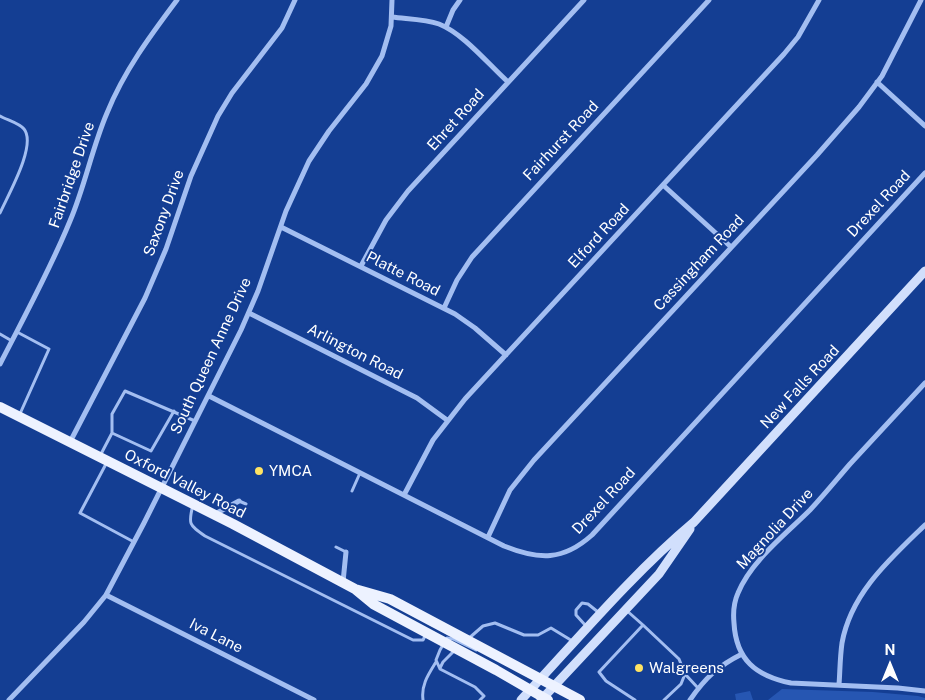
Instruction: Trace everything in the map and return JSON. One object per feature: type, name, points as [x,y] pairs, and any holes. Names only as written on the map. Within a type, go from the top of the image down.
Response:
[{"type":"main road","name":"New Falls Road","points":[[521,700],[600,614],[670,542],[694,522],[925,271]]},
{"type":"main road","name":"Oxford Valley Road","points":[[0,407],[213,514],[342,582],[390,599],[580,700]]},
{"type":"main road","name":"New Falls Road","points":[[544,699],[659,574],[694,522]]},
{"type":"main road","name":"Oxford Valley Road","points":[[355,588],[373,604],[544,699]]},
{"type":"street","name":"Fairbridge Drive","points":[[0,364],[55,258],[72,218],[106,114],[119,86],[143,46],[177,0]]},
{"type":"street","name":"Saxony Drive","points":[[70,442],[148,290],[166,249],[190,176],[218,116],[232,93],[282,28],[295,0]]},
{"type":"street","name":"South Queen Anne Drive","points":[[9,700],[99,606],[135,542],[248,313],[298,184],[313,155],[375,70],[388,40],[392,17],[392,0]]},
{"type":"street","points":[[446,27],[453,10],[460,0]]},
{"type":"street","name":"Ehret Road","points":[[361,266],[386,220],[408,191],[584,0]]},
{"type":"street","name":"Fairhurst Road","points":[[444,308],[457,280],[472,257],[710,0]]},
{"type":"street","name":"Elford Road","points":[[404,495],[433,440],[447,420],[784,54],[798,37],[819,0]]},
{"type":"street","name":"Cassingham Road","points":[[488,537],[517,480],[843,127],[877,82],[921,0]]},
{"type":"street","points":[[392,17],[432,22],[446,27],[464,40],[508,82]]},
{"type":"street","points":[[877,82],[925,126]]},
{"type":"street","name":"Drexel Road","points":[[208,396],[514,550],[540,555],[558,554],[580,545],[592,535],[925,173]]},
{"type":"street","points":[[663,185],[731,247]]},
{"type":"street","name":"Platte Road","points":[[280,227],[444,308],[475,328],[506,355]]},
{"type":"street","name":"Arlington Road","points":[[248,313],[416,398],[447,420]]},
{"type":"street","name":"Magnolia Drive","points":[[925,383],[810,509],[774,545],[742,584],[735,601],[734,617],[736,642],[742,654],[758,671],[774,679],[790,683],[925,691]]},
{"type":"street","points":[[213,514],[239,501]]},
{"type":"street","points":[[839,685],[842,643],[853,607],[866,586],[887,562],[925,525]]},
{"type":"street","points":[[342,582],[346,552]]},
{"type":"street","name":"Iva Lane","points":[[106,595],[314,700]]},
{"type":"street","points":[[690,700],[698,688],[715,670],[742,654]]},
{"type":"lane","points":[[0,116],[22,126],[28,137],[28,144],[23,159],[0,213]]},
{"type":"lane","points":[[16,332],[49,350],[19,417]]},
{"type":"lane","points":[[0,334],[12,340]]},
{"type":"lane","points":[[135,542],[80,513],[103,459],[112,432],[112,414],[125,390],[196,421]]},
{"type":"lane","points":[[112,432],[152,451],[174,411]]},
{"type":"lane","points":[[352,491],[360,472]]},
{"type":"lane","points":[[239,501],[246,504]]},
{"type":"lane","points":[[193,504],[189,519],[192,527],[205,536],[413,640],[423,640],[426,632]]},
{"type":"lane","points":[[336,547],[346,552]]},
{"type":"lane","points":[[588,628],[576,615],[576,610],[582,603],[588,604],[600,614]]},
{"type":"lane","points":[[625,609],[679,659],[685,674],[698,688]]},
{"type":"lane","points":[[468,639],[482,626],[495,623],[524,636],[538,634],[551,628],[574,642]]},
{"type":"lane","points":[[635,700],[606,681],[599,672],[643,624]]},
{"type":"lane","points":[[423,700],[422,689],[427,676],[447,638],[473,649],[487,650]]},
{"type":"lane","points":[[440,669],[443,662],[456,649]]},
{"type":"lane","points":[[436,662],[440,669],[475,687],[484,696],[480,700]]},
{"type":"lane","points":[[664,700],[681,684],[685,674]]},
{"type":"shaded area","points":[[782,689],[873,692],[918,696],[925,698],[925,700],[768,700]]},
{"type":"shaded area","points":[[750,691],[753,700],[736,700],[735,694]]},
{"type":"place","name":"YMCA","points":[[259,471]]},
{"type":"place","name":"Walgreens","points":[[639,668]]}]
